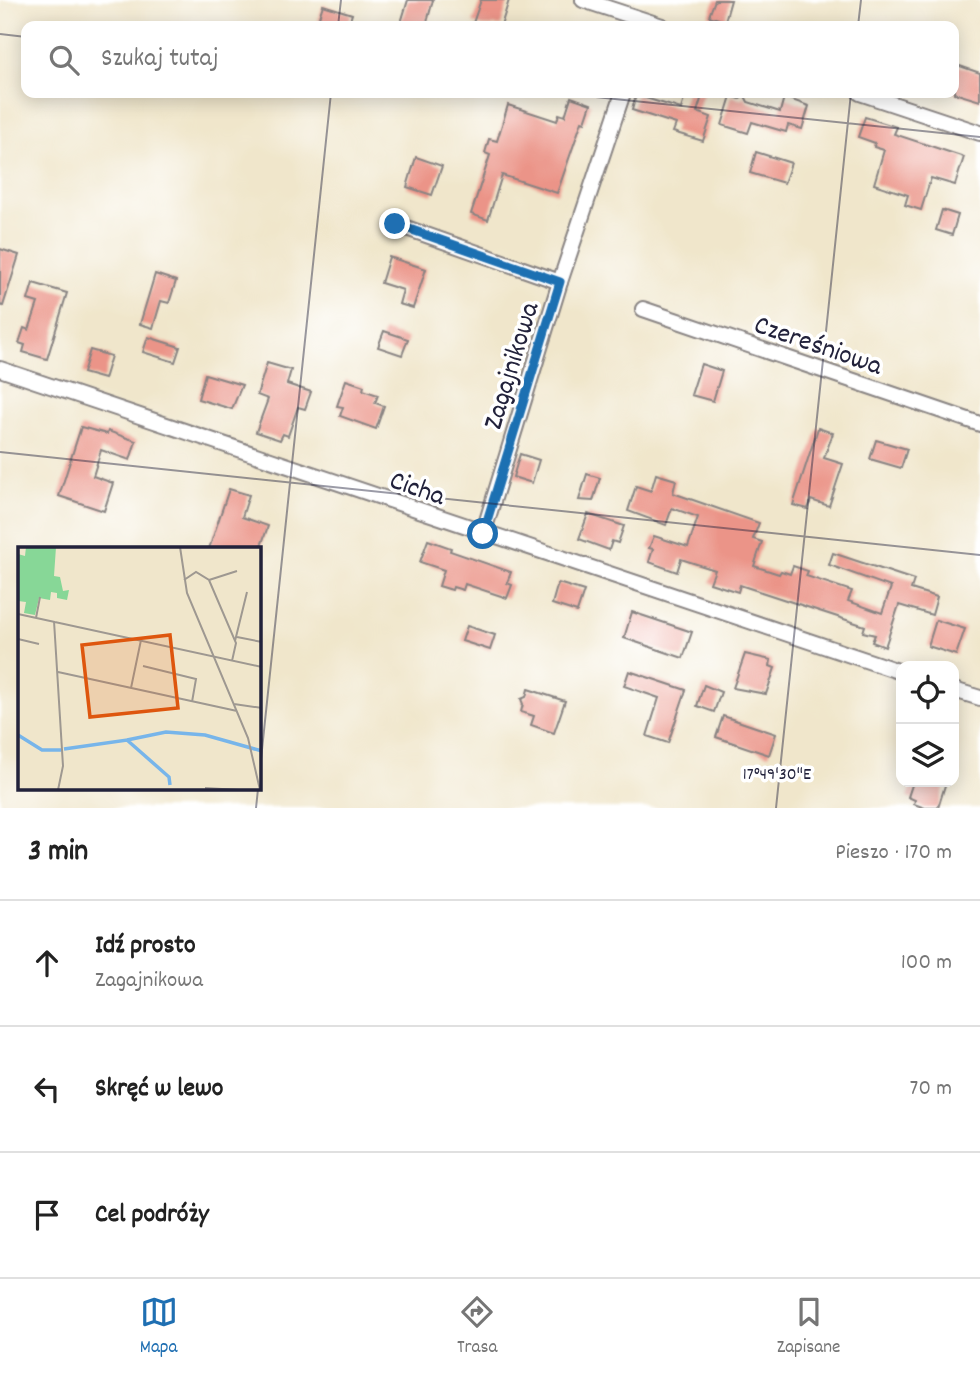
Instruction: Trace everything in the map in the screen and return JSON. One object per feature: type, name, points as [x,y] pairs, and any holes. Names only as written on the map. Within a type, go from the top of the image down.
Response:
[{"type":"street","points":[[583,0],[638,21]]},
{"type":"street","name":"Zagajnikowa","points":[[483,534],[560,282],[621,98]]},
{"type":"street","points":[[875,98],[980,133]]},
{"type":"street","points":[[395,224],[560,282]]},
{"type":"street","name":"Czereśniowa","points":[[643,309],[980,424]]},
{"type":"street","name":"Cicha","points":[[0,369],[483,534],[896,670]]},
{"type":"street","points":[[959,692],[980,698]]},
{"type":"building","points":[[408,0],[433,0],[427,21],[402,21]]},
{"type":"building","points":[[481,0],[509,0],[503,21],[474,21]]},
{"type":"building","points":[[715,0],[731,0],[725,21],[709,16]]},
{"type":"building","points":[[323,5],[352,14],[350,21],[318,20]]},
{"type":"building","points":[[959,66],[980,73],[980,101],[959,95]]},
{"type":"building","points":[[571,98],[591,104],[585,122],[582,121],[557,193],[502,175],[488,220],[471,214],[490,155],[485,153],[489,139],[497,141],[508,105],[557,121],[559,114],[565,116]]},
{"type":"building","points":[[635,98],[646,98],[681,109],[684,98],[701,98],[697,112],[711,117],[703,141],[673,132],[676,124],[632,110]]},
{"type":"building","points":[[730,98],[746,98],[748,102],[780,112],[784,98],[809,106],[802,129],[788,125],[786,132],[752,122],[748,133],[722,125]]},
{"type":"building","points":[[865,117],[897,127],[894,134],[964,157],[955,185],[931,178],[921,210],[905,205],[908,195],[874,184],[884,150],[874,147],[875,143],[858,137]]},
{"type":"building","points":[[756,152],[791,163],[784,183],[750,173]]},
{"type":"building","points":[[416,157],[442,166],[432,195],[407,187]]},
{"type":"building","points":[[942,210],[958,215],[952,235],[936,230]]},
{"type":"building","points":[[0,249],[19,255],[3,306],[0,305]]},
{"type":"building","points":[[389,257],[426,269],[413,308],[399,304],[403,290],[381,283]]},
{"type":"building","points":[[155,274],[176,281],[169,303],[161,301],[153,328],[140,324]]},
{"type":"building","points":[[33,283],[67,293],[47,359],[23,352],[25,345],[19,343],[24,328],[29,330],[38,303],[28,300]]},
{"type":"building","points":[[384,331],[408,339],[402,355],[378,347]]},
{"type":"building","points":[[148,337],[180,347],[175,362],[143,352]]},
{"type":"building","points":[[90,350],[111,356],[104,379],[83,373]]},
{"type":"building","points":[[267,363],[291,370],[287,384],[311,392],[305,409],[298,407],[288,436],[283,434],[280,440],[256,432],[268,399],[257,395]]},
{"type":"building","points":[[701,364],[722,371],[713,401],[691,395]]},
{"type":"building","points":[[205,374],[242,385],[232,409],[198,399]]},
{"type":"building","points":[[346,380],[364,386],[363,390],[378,395],[375,403],[384,406],[376,429],[340,416],[343,407],[337,406]]},
{"type":"building","points":[[81,427],[107,434],[108,431],[136,441],[130,460],[101,450],[93,476],[113,483],[104,511],[59,496]]},
{"type":"building","points":[[818,428],[833,433],[824,458],[843,464],[829,506],[811,500],[808,509],[793,505]]},
{"type":"building","points":[[876,440],[907,449],[901,468],[870,459]]},
{"type":"building","points":[[520,454],[539,460],[532,483],[513,477]]},
{"type":"building","points":[[587,474],[600,478],[593,501],[579,500]]},
{"type":"building","points":[[656,474],[676,480],[673,493],[759,523],[753,539],[762,542],[754,566],[779,574],[781,571],[790,574],[793,566],[808,571],[806,576],[852,591],[848,601],[882,613],[891,587],[829,565],[833,553],[914,580],[911,589],[937,597],[932,615],[899,605],[885,647],[872,642],[875,635],[863,632],[865,626],[740,585],[738,592],[710,583],[715,570],[681,559],[677,572],[649,562],[653,549],[649,548],[654,536],[688,547],[698,517],[672,508],[666,525],[628,511],[636,486],[651,491]]},
{"type":"building","points":[[229,489],[249,495],[242,517],[268,526],[261,547],[210,547]]},
{"type":"building","points":[[588,514],[624,526],[618,543],[612,541],[609,550],[579,539]]},
{"type":"building","points":[[428,540],[451,548],[450,551],[511,572],[507,583],[512,585],[507,598],[465,584],[463,590],[439,586],[444,570],[420,562]]},
{"type":"building","points":[[558,583],[584,591],[577,612],[552,604]]},
{"type":"building","points":[[632,612],[692,632],[683,658],[624,638]]},
{"type":"building","points":[[936,620],[965,629],[956,655],[928,646]]},
{"type":"building","points":[[467,626],[495,635],[490,650],[462,641]]},
{"type":"building","points":[[745,654],[771,660],[770,666],[775,668],[766,694],[733,688]]},
{"type":"building","points":[[629,671],[686,690],[668,743],[647,736],[659,698],[624,686]]},
{"type":"building","points":[[704,685],[721,692],[714,712],[697,706]]},
{"type":"building","points":[[528,689],[565,701],[554,733],[531,725],[534,716],[521,712],[521,699],[526,697]]},
{"type":"building","points":[[723,716],[776,734],[769,755],[716,737]]},
{"type":"building","points":[[911,787],[944,787],[938,808],[925,808],[914,804],[915,800],[908,797]]},
{"type":"route","points":[[395,224],[560,282],[483,534]]}]
